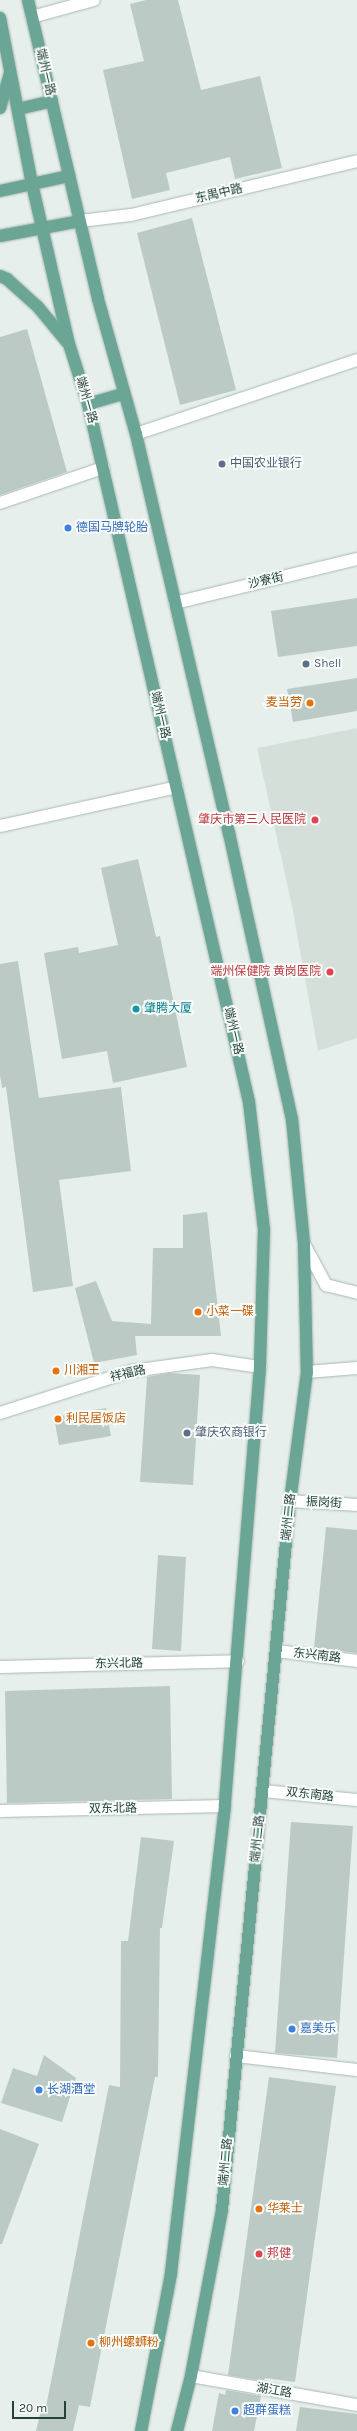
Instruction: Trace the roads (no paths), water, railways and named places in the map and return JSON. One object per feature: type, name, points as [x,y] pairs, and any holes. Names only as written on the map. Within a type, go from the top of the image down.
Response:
[{"type":"main road","name":"端州一路","points":[[28,0],[98,299],[136,434],[229,833],[292,1119],[304,1244]]},
{"type":"main road","name":"端州一路","points":[[0,18],[42,228],[69,344],[88,404],[249,1102],[264,1229],[260,1367]]},
{"type":"main road","points":[[0,108],[11,70]]},
{"type":"main road","points":[[18,109],[52,101]]},
{"type":"main road","points":[[0,191],[69,176]]},
{"type":"main road","points":[[0,236],[80,221]]},
{"type":"main road","points":[[0,276],[7,279],[38,307],[69,344]]},
{"type":"main road","points":[[88,404],[124,394]]},
{"type":"main road","name":"端州二路","points":[[177,2431],[191,2376],[222,2210],[277,1651],[290,1501],[307,1372],[304,1244]]},
{"type":"main road","points":[[141,2431],[171,2274],[225,1806],[238,1661],[260,1367]]},
{"type":"street","points":[[32,17],[94,0]]},
{"type":"street","name":"东禺中路","points":[[80,221],[131,215],[357,161]]},
{"type":"street","points":[[136,434],[357,360]]},
{"type":"street","points":[[0,503],[103,468]]},
{"type":"street","name":"沙寮街","points":[[176,602],[357,559]]},
{"type":"street","points":[[0,826],[177,787]]},
{"type":"street","points":[[304,1244],[326,1285],[357,1293]]},
{"type":"street","name":"祥福路","points":[[0,1413],[132,1371],[212,1360],[260,1367]]},
{"type":"street","points":[[307,1372],[357,1368]]},
{"type":"street","name":"振岗街","points":[[290,1501],[357,1505]]},
{"type":"street","name":"东兴南路","points":[[277,1651],[357,1661]]},
{"type":"street","name":"东兴北路","points":[[0,1667],[238,1661]]},
{"type":"street","name":"双东南路","points":[[263,1791],[357,1800]]},
{"type":"street","name":"双东北路","points":[[0,1811],[225,1806]]},
{"type":"street","points":[[236,2056],[357,2070]]},
{"type":"street","name":"湖江路","points":[[191,2376],[357,2405]]},
{"type":"place","name":"中国农业银行","points":[[222,464]]},
{"type":"place","name":"德国马牌轮胎","points":[[68,528]]},
{"type":"place","name":"Shell","points":[[306,664]]},
{"type":"place","name":"麦当劳","points":[[310,703]]},
{"type":"place","name":"肇庆市第三人民医院","points":[[315,820]]},
{"type":"place","name":"端州保健院 黄岗医院","points":[[330,972]]},
{"type":"place","name":"肇腾大厦","points":[[136,1009]]},
{"type":"place","name":"小菜一碟","points":[[198,1312]]},
{"type":"place","name":"川湘王","points":[[56,1371]]},
{"type":"place","name":"利民居饭店","points":[[58,1419]]},
{"type":"place","name":"肇庆农商银行","points":[[187,1433]]},
{"type":"place","name":"嘉美乐","points":[[292,2029]]},
{"type":"place","name":"长湖酒堂","points":[[39,2090]]},
{"type":"place","name":"华莱士","points":[[259,2209]]},
{"type":"place","name":"邦健","points":[[259,2254]]},
{"type":"place","name":"柳州螺蛳粉","points":[[91,2343]]},
{"type":"place","name":"超群蛋糕","points":[[235,2411]]}]
